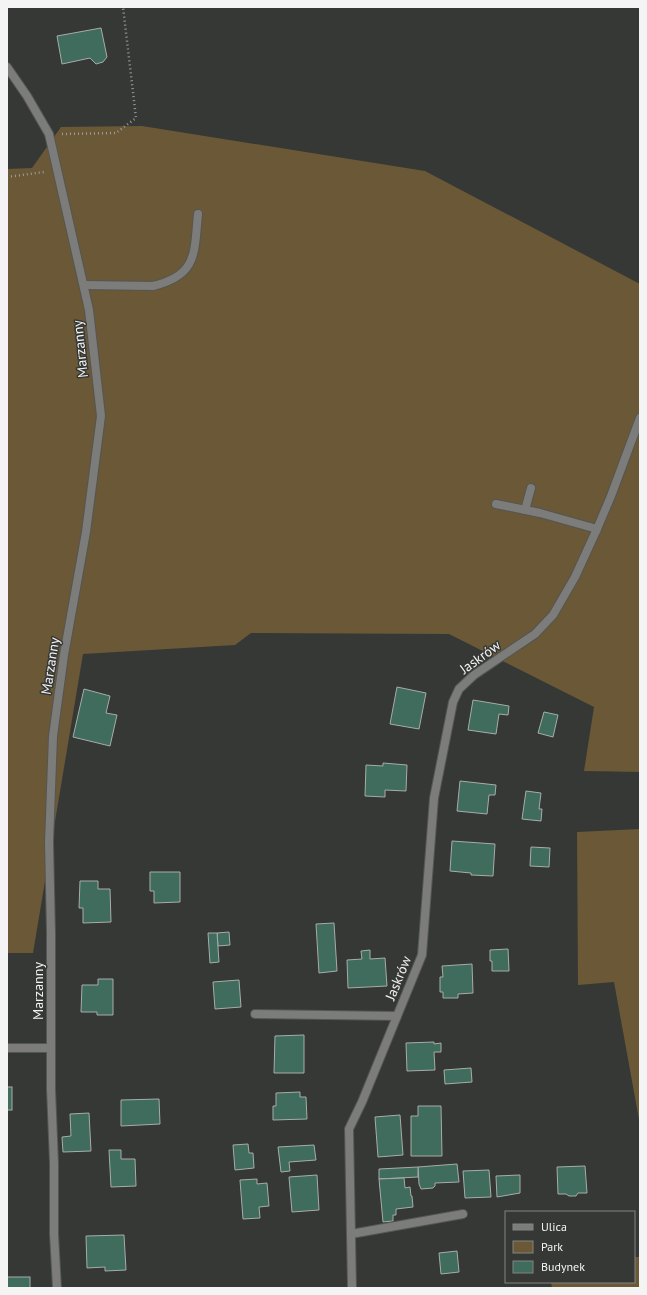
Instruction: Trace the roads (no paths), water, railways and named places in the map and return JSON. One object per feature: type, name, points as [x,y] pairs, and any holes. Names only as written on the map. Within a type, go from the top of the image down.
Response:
[{"type":"street","name":"Marzanny","points":[[7,68],[27,96],[49,134],[89,310],[101,416],[86,532],[64,655],[53,736],[48,842],[51,932],[51,1089],[54,1163],[54,1234],[57,1288]]},
{"type":"street","points":[[84,285],[153,286],[162,284],[177,277],[189,266],[194,256],[198,214]]},
{"type":"street","name":"Jaskrów","points":[[352,1288],[348,1129],[362,1102],[422,955],[434,798],[452,702],[459,689],[474,675],[535,634],[553,615],[575,576],[597,529],[640,418]]},
{"type":"street","points":[[525,510],[530,488]]},
{"type":"street","points":[[496,504],[597,529]]},
{"type":"street","name":"Jaskrów","points":[[254,1014],[397,1016]]},
{"type":"street","points":[[7,1048],[51,1048]]},
{"type":"street","points":[[351,1234],[463,1214]]}]
